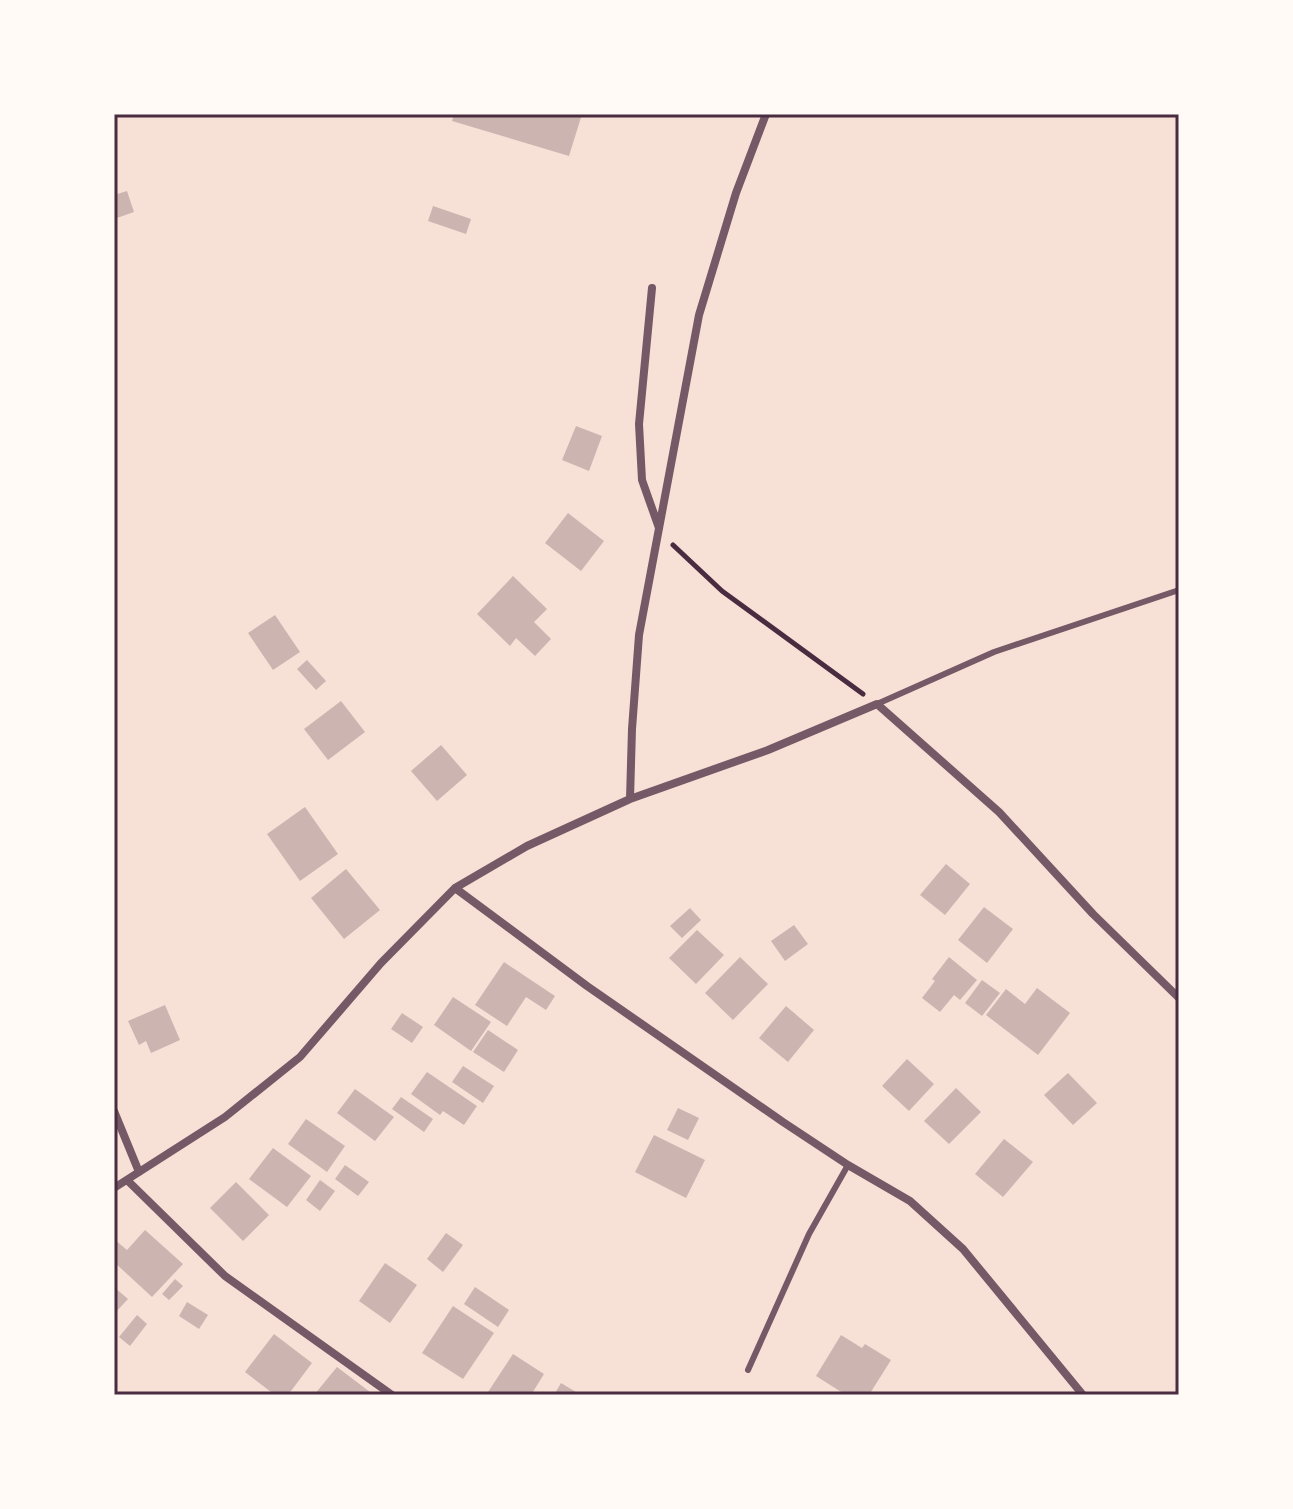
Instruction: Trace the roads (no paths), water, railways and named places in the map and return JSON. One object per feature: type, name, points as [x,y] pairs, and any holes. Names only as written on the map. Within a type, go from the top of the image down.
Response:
[{"type":"street","points":[[630,799],[639,635],[699,315],[736,193],[766,114]]},
{"type":"street","points":[[652,288],[639,424],[642,480],[659,529]]},
{"type":"street","points":[[114,1188],[225,1117],[300,1057],[381,963],[455,888],[527,846],[630,799],[768,750],[877,704],[999,812],[1093,914],[1179,998]]},
{"type":"street","points":[[455,888],[587,986],[848,1165],[910,1201],[963,1249],[1083,1395]]},
{"type":"street","points":[[114,1111],[139,1172]]},
{"type":"street","points":[[127,1180],[225,1276],[392,1395]]},
{"type":"lane","points":[[877,704],[994,652],[1179,590]]},
{"type":"lane","points":[[748,1370],[809,1234],[848,1165]]}]
